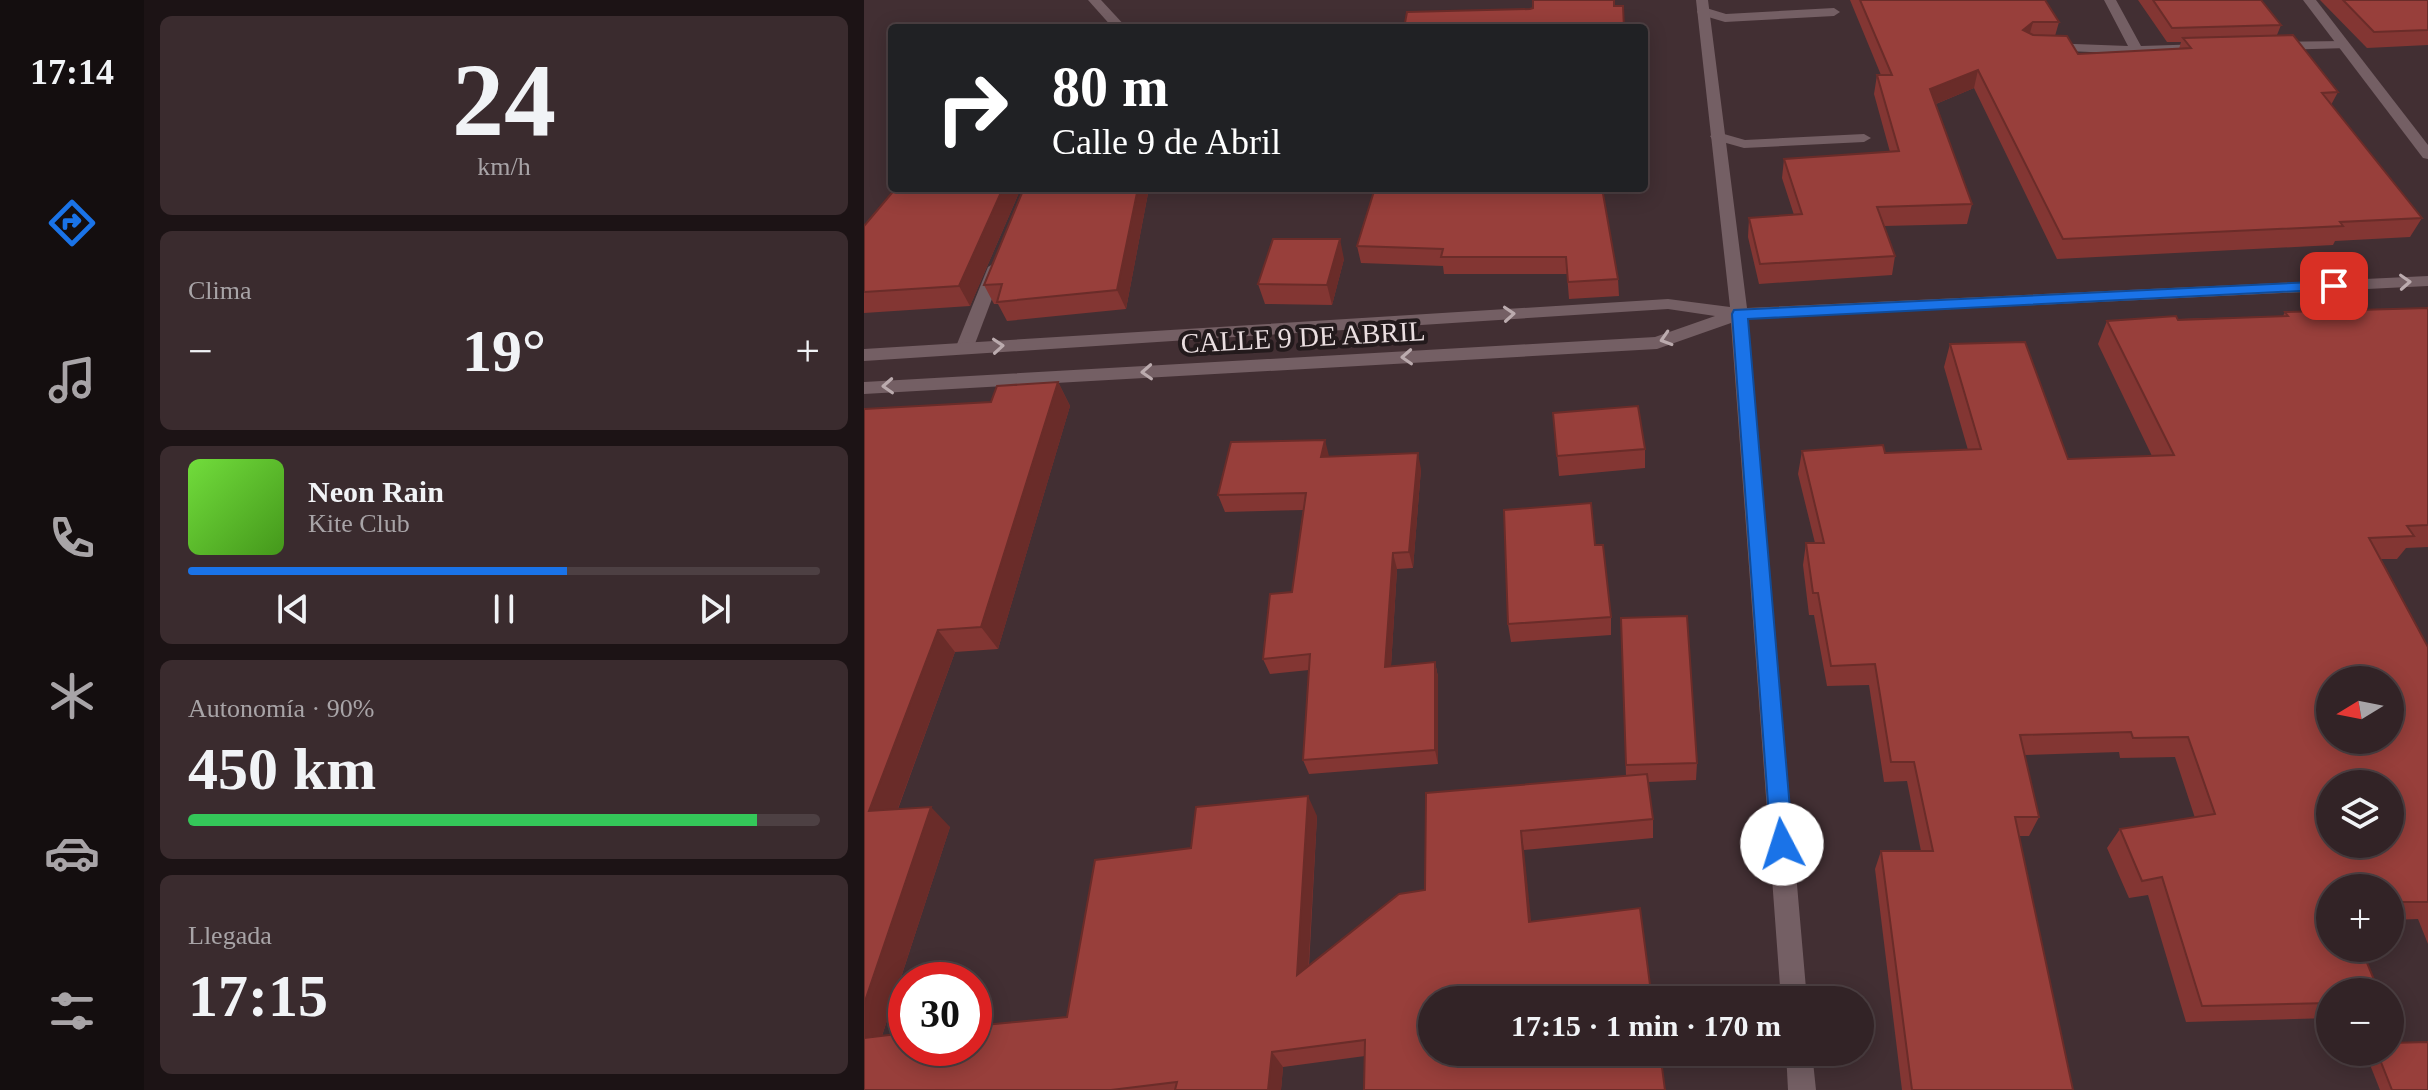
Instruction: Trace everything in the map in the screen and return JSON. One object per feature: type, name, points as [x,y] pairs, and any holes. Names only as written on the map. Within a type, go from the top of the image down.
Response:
[{"type":"street","points":[[1094,0],[1116,24]]},
{"type":"street","points":[[2110,0],[2137,50]]},
{"type":"street","points":[[2309,0],[2428,155]]},
{"type":"street","points":[[1703,6],[1725,18],[1834,12]]},
{"type":"street","points":[[1703,6],[1739,314],[1793,986]]},
{"type":"street","points":[[2264,47],[2343,45]]},
{"type":"street","points":[[2028,47],[2137,50],[2216,48]]},
{"type":"street","points":[[1717,136],[1744,144],[1864,138]]},
{"type":"street","points":[[964,349],[1006,244]]},
{"type":"street","name":"CALLE 9 DE ABRIL","points":[[864,355],[1668,304],[1739,314],[2428,281]]},
{"type":"street","name":"CALLE 9 DE ABRIL","points":[[864,388],[1657,343],[1739,314]]},
{"type":"street","points":[[1800,1066],[1802,1090]]},
{"type":"building","points":[[1533,0],[1614,0],[1614,6],[1623,6],[1624,24],[1405,24],[1407,12],[1533,8]]},
{"type":"building","points":[[1860,0],[2045,0],[2059,22],[2033,22],[2023,30],[2033,35],[2067,36],[2078,54],[2191,48],[2183,38],[2293,35],[2338,92],[2322,93],[2422,218],[2340,222],[2343,226],[2063,239],[1978,70],[1930,89],[1972,204],[1877,207],[1895,256],[1760,264],[1749,218],[1802,214],[1784,159],[1899,151],[1877,75],[1892,75]]},
{"type":"building","points":[[2153,0],[2261,0],[2281,25],[2172,28]]},
{"type":"building","points":[[2343,0],[2428,0],[2428,30],[2374,32]]},
{"type":"building","points":[[893,192],[1001,192],[959,286],[864,292],[864,226]]},
{"type":"building","points":[[1022,192],[1137,192],[1117,290],[997,302],[1002,284],[984,285]]},
{"type":"building","points":[[1374,192],[1603,192],[1618,279],[1568,282],[1566,257],[1441,257],[1443,249],[1357,246]]},
{"type":"building","points":[[1273,239],[1340,239],[1327,285],[1258,284]]},
{"type":"building","points":[[2428,308],[2428,525],[2407,526],[2414,536],[2369,538],[2428,647],[2428,902],[2404,902],[2404,874],[2316,874],[2316,962],[2367,962],[2373,978],[2316,978],[2316,1003],[2202,1006],[2162,877],[2142,881],[2120,829],[2215,814],[2188,737],[2133,738],[2131,732],[2020,735],[2039,817],[2015,817],[2073,1090],[1912,1090],[1881,851],[1933,851],[1914,762],[1891,762],[1875,664],[1831,666],[1818,593],[1813,593],[1806,543],[1824,543],[1802,451],[1883,445],[1885,453],[1981,449],[1950,344],[2025,342],[2068,459],[2174,455],[2107,321],[2176,316],[2178,320],[2288,316],[2285,312]]},
{"type":"building","points":[[1058,382],[981,627],[938,630],[869,811],[931,807],[864,1004],[864,409],[991,402],[997,386]]},
{"type":"building","points":[[1638,406],[1645,449],[1557,456],[1553,413]]},
{"type":"building","points":[[1325,440],[1321,457],[1418,453],[1409,552],[1393,553],[1385,667],[1435,662],[1435,750],[1303,760],[1310,654],[1263,659],[1270,594],[1292,592],[1306,493],[1218,495],[1231,442]]},
{"type":"building","points":[[1591,503],[1595,545],[1603,545],[1611,617],[1508,624],[1504,510]]},
{"type":"building","points":[[1687,616],[1697,763],[1626,765],[1621,618]]},
{"type":"building","points":[[1647,774],[1653,819],[1521,831],[1529,922],[1640,908],[1650,986],[1418,986],[1418,1066],[1662,1066],[1665,1090],[1364,1090],[1365,1040],[1272,1052],[1268,1090],[1175,1090],[1177,1082],[1111,1090],[864,1090],[864,1038],[888,1035],[888,1066],[992,1066],[992,1024],[1067,1017],[1095,860],[1191,848],[1196,807],[1308,796],[1297,975],[1399,894],[1425,890],[1426,793]]},
{"type":"building","points":[[2428,1042],[2428,1090],[2392,1090],[2383,1066],[2404,1066],[2404,1043]]},
{"type":"route","points":[[1782,844],[1739,314],[2334,286]]}]
